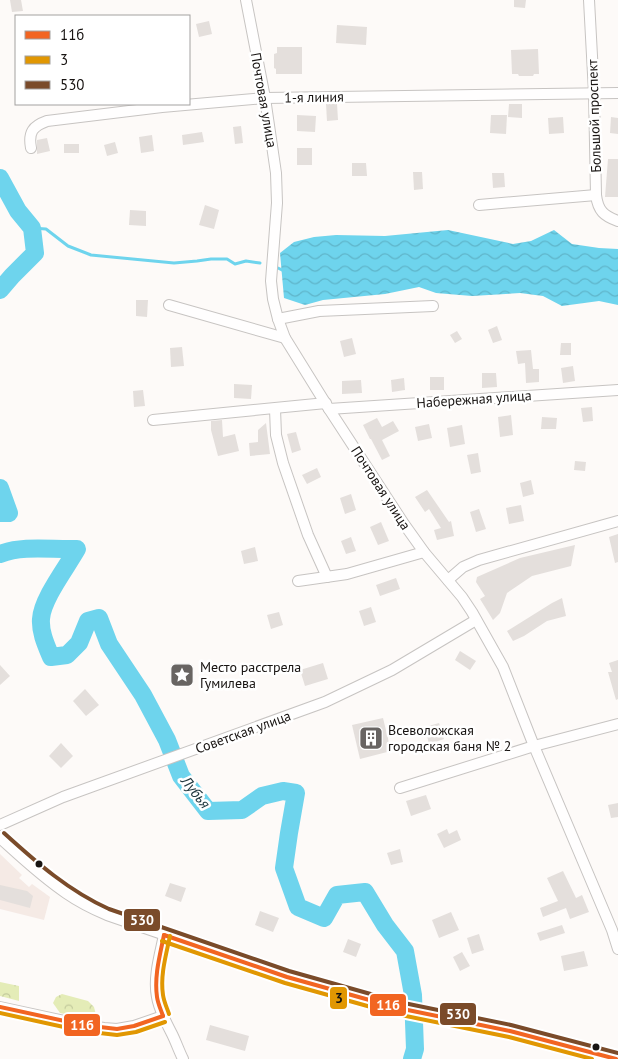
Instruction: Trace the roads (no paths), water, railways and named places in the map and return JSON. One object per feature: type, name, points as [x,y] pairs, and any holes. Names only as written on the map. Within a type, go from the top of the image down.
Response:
[{"type":"street","name":"Почтовая улица","points":[[246,0],[265,98],[276,173],[277,203],[271,281],[273,299],[285,338],[404,524],[424,552],[462,597],[503,667],[534,746],[615,930],[618,949]]},
{"type":"street","name":"Большой проспект","points":[[589,0],[597,205],[607,216],[618,221]]},
{"type":"street","name":"1-я линия","points":[[31,148],[30,134],[38,124],[47,121],[265,98],[618,93]]},
{"type":"street","points":[[479,206],[596,196]]},
{"type":"street","points":[[169,305],[285,338]]},
{"type":"street","points":[[278,319],[320,311],[433,306]]},
{"type":"street","name":"Набережная улица","points":[[153,420],[275,409],[618,390]]},
{"type":"street","points":[[275,409],[276,435],[283,463],[308,536],[327,576]]},
{"type":"street","points":[[448,580],[463,568],[479,560],[618,521]]},
{"type":"street","points":[[298,581],[346,574],[424,552]]},
{"type":"street","name":"Советская улица","points":[[0,825],[63,798],[325,702],[392,670],[476,620]]},
{"type":"street","points":[[400,788],[534,746],[618,724]]},
{"type":"street","points":[[0,838],[34,869],[67,894],[107,916],[287,977],[398,1008],[510,1031],[616,1059]]},
{"type":"street","points":[[164,935],[158,966],[157,998],[163,1016],[183,1059]]},
{"type":"street","points":[[0,1007],[83,1025],[117,1029],[134,1026],[163,1016]]},
{"type":"water","points":[[448,230],[513,244],[531,241],[554,230],[572,244],[618,249],[618,305],[599,301],[562,306],[543,296],[520,293],[472,296],[436,293],[419,287],[385,294],[323,300],[305,305],[284,298],[280,253],[294,242],[314,237],[336,235],[385,236]]},
{"type":"waterway","name":"Лубья","points":[[0,178],[18,211],[32,228],[35,253],[0,290]]},
{"type":"waterway","points":[[32,228],[46,229],[68,246],[91,255],[174,263],[211,259],[227,259],[235,264],[246,261],[260,263]]},
{"type":"waterway","points":[[278,268],[282,270]]},
{"type":"waterway","name":"Лубья","points":[[0,488],[9,513],[0,513]]},
{"type":"waterway","name":"Лубья","points":[[0,554],[28,549],[77,549],[50,593],[42,611],[41,629],[51,657],[67,655],[79,643],[88,621],[99,618],[109,644],[143,695],[167,740],[181,776],[208,811],[242,810],[262,796],[283,791],[296,793],[284,868],[298,907],[324,918],[337,895],[365,892],[385,925],[405,951],[413,995],[415,1049],[412,1059]]},
{"type":"place","name":"Место расстрела Гумилева","points":[[182,675]]},
{"type":"place","name":"Всеволожская городская баня № 2","points":[[371,738]]}]
